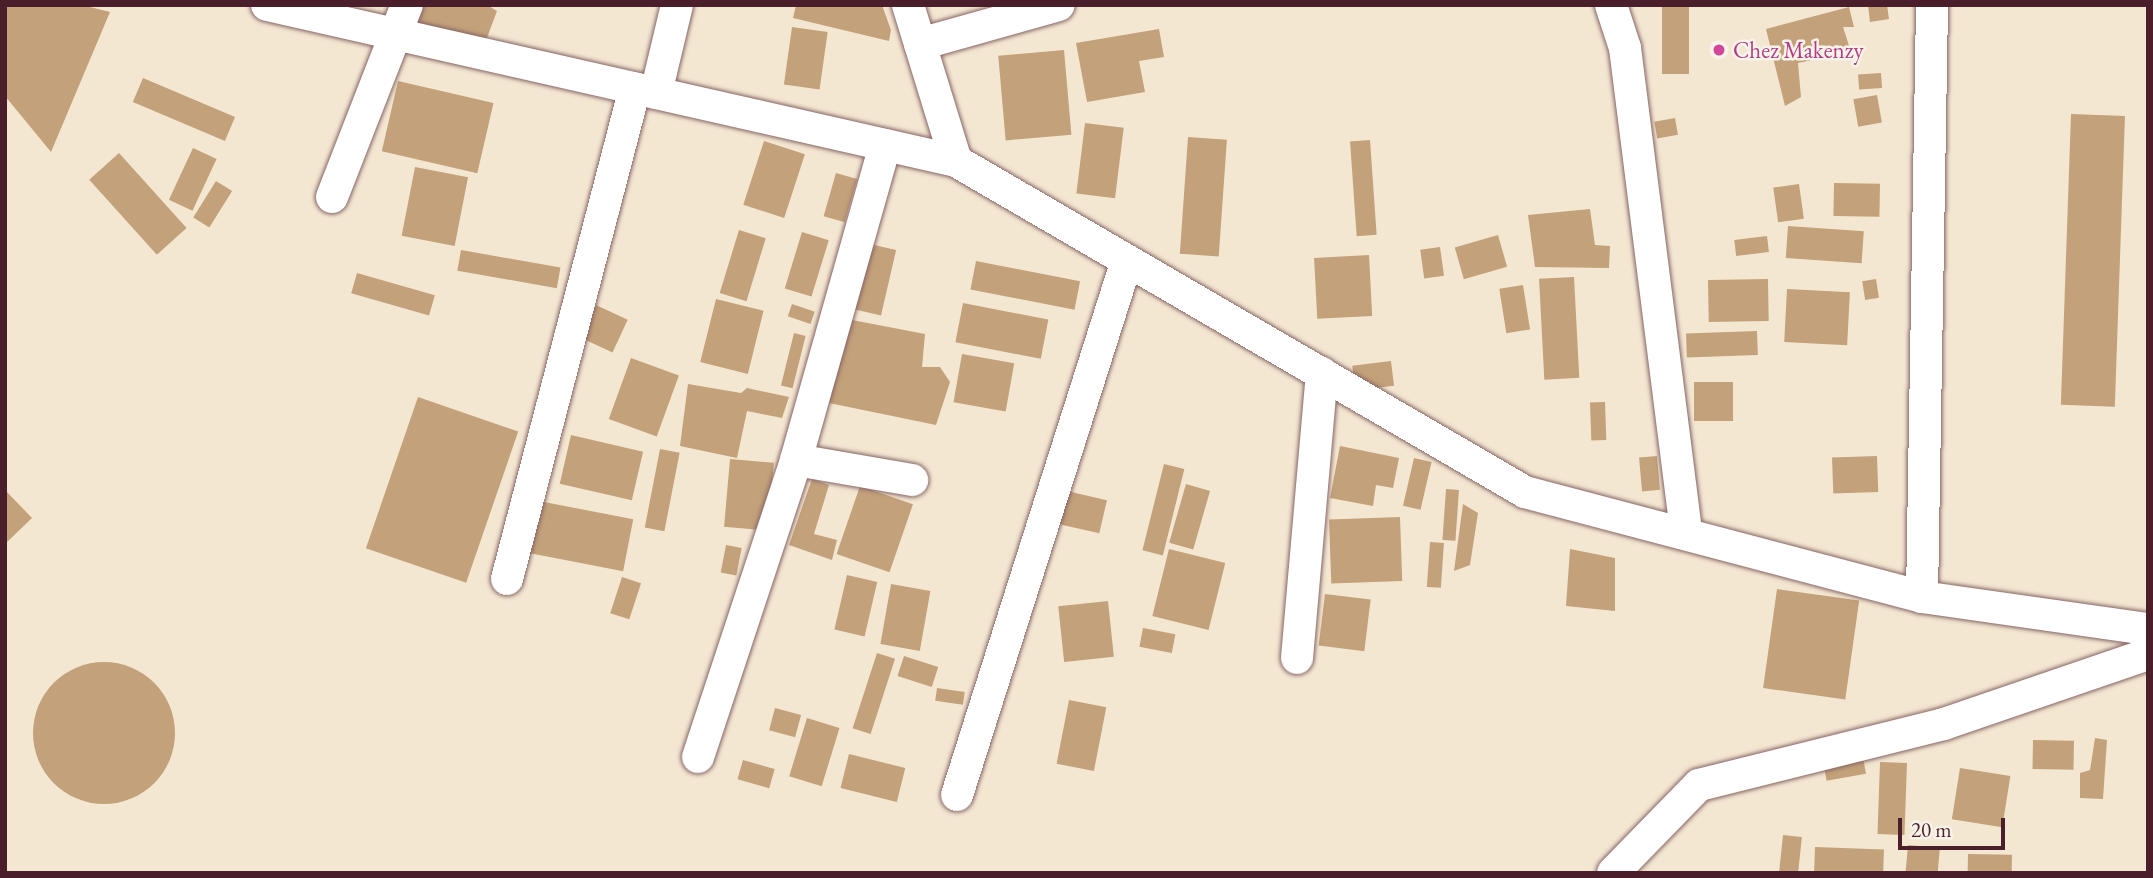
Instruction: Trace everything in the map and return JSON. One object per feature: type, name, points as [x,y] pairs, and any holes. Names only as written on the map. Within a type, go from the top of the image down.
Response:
[{"type":"street","points":[[267,5],[956,161],[1525,492],[1922,597],[2148,629]]},
{"type":"street","points":[[332,197],[407,5]]},
{"type":"street","points":[[507,579],[645,91],[677,5]]},
{"type":"street","points":[[908,5],[956,161]]},
{"type":"street","points":[[920,44],[1059,5]]},
{"type":"street","points":[[1611,5],[1625,48],[1686,534]]},
{"type":"street","points":[[1922,597],[1932,5]]},
{"type":"street","points":[[698,757],[796,460],[885,145]]},
{"type":"street","points":[[957,795],[1128,260]]},
{"type":"street","points":[[1297,658],[1322,373]]},
{"type":"street","points":[[796,460],[912,480]]},
{"type":"street","points":[[1613,873],[1699,785],[1944,724],[2148,654]]},
{"type":"building","points":[[5,5],[82,5],[110,12],[51,152],[5,96]]},
{"type":"building","points":[[421,5],[487,5],[497,11],[479,59],[411,27]]},
{"type":"building","points":[[796,5],[882,5],[891,30],[889,41],[793,18]]},
{"type":"building","points":[[1662,5],[1689,5],[1689,74],[1662,74]]},
{"type":"building","points":[[1868,5],[1887,5],[1889,19],[1870,22]]},
{"type":"building","points":[[1849,7],[1854,27],[1843,27],[1851,52],[1798,63],[1801,97],[1785,106],[1766,29]]},
{"type":"building","points":[[792,27],[828,32],[820,89],[784,84]]},
{"type":"building","points":[[1159,29],[1164,57],[1139,61],[1145,92],[1087,102],[1076,43]]},
{"type":"building","points":[[1064,50],[1071,135],[1006,140],[998,56]]},
{"type":"building","points":[[1881,73],[1882,88],[1859,90],[1858,75]]},
{"type":"building","points":[[143,78],[235,117],[225,141],[133,102]]},
{"type":"building","points":[[398,81],[493,103],[477,173],[382,151]]},
{"type":"building","points":[[1877,95],[1882,123],[1858,127],[1853,99]]},
{"type":"building","points":[[2071,114],[2125,116],[2115,407],[2061,405]]},
{"type":"building","points":[[1675,118],[1678,135],[1657,138],[1654,122]]},
{"type":"building","points":[[1085,123],[1124,128],[1115,198],[1076,193]]},
{"type":"building","points":[[1188,137],[1227,140],[1219,256],[1180,254]]},
{"type":"building","points":[[1370,140],[1377,235],[1357,236],[1350,141]]},
{"type":"building","points":[[764,141],[805,154],[784,218],[743,205]]},
{"type":"building","points":[[193,148],[217,159],[192,211],[169,200]]},
{"type":"building","points":[[119,153],[187,228],[157,255],[89,180]]},
{"type":"building","points":[[415,167],[468,177],[455,246],[402,236]]},
{"type":"building","points":[[836,173],[857,179],[845,222],[824,216]]},
{"type":"building","points":[[216,181],[232,191],[209,228],[193,217]]},
{"type":"building","points":[[1834,183],[1880,184],[1879,217],[1833,216]]},
{"type":"building","points":[[1799,184],[1804,219],[1778,222],[1773,188]]},
{"type":"building","points":[[1590,209],[1595,245],[1610,246],[1609,268],[1535,267],[1528,215]]},
{"type":"building","points":[[1788,226],[1864,231],[1862,263],[1786,258]]},
{"type":"building","points":[[739,230],[766,238],[746,301],[720,293]]},
{"type":"building","points":[[802,232],[829,240],[812,297],[785,288]]},
{"type":"building","points":[[1498,235],[1507,267],[1464,279],[1455,247]]},
{"type":"building","points":[[1767,236],[1769,252],[1736,256],[1734,240]]},
{"type":"building","points":[[861,242],[896,250],[881,315],[846,307]]},
{"type":"building","points":[[1440,247],[1444,276],[1424,279],[1420,250]]},
{"type":"building","points":[[461,250],[560,268],[557,288],[457,271]]},
{"type":"building","points":[[1369,255],[1372,316],[1317,319],[1314,258]]},
{"type":"building","points":[[976,261],[1080,281],[1075,310],[970,289]]},
{"type":"building","points":[[357,273],[435,295],[429,316],[351,293]]},
{"type":"building","points":[[1574,277],[1579,378],[1544,380],[1539,279]]},
{"type":"building","points":[[1768,279],[1769,321],[1709,322],[1708,280]]},
{"type":"building","points":[[1876,279],[1879,298],[1865,300],[1862,281]]},
{"type":"building","points":[[1523,285],[1530,329],[1506,333],[1499,289]]},
{"type":"building","points":[[1787,289],[1850,292],[1847,345],[1784,342]]},
{"type":"building","points":[[716,299],[764,311],[748,374],[700,362]]},
{"type":"building","points":[[963,303],[1048,320],[1041,359],[955,342]]},
{"type":"building","points":[[792,304],[815,312],[810,324],[788,316]]},
{"type":"building","points":[[596,305],[628,320],[613,352],[581,338]]},
{"type":"building","points":[[847,319],[925,334],[922,367],[940,367],[950,382],[936,425],[829,403]]},
{"type":"building","points":[[1757,331],[1758,355],[1687,357],[1686,333]]},
{"type":"building","points":[[794,333],[806,336],[793,388],[781,385]]},
{"type":"building","points":[[962,354],[1014,363],[1006,411],[953,402]]},
{"type":"building","points":[[631,358],[679,375],[657,437],[609,419]]},
{"type":"building","points":[[1391,361],[1394,386],[1355,391],[1352,366]]},
{"type":"building","points":[[1694,382],[1733,382],[1733,421],[1694,421]]},
{"type":"building","points":[[688,384],[741,393],[747,388],[789,397],[782,418],[747,411],[737,458],[680,446]]},
{"type":"building","points":[[418,397],[518,432],[466,583],[366,548]]},
{"type":"building","points":[[1605,402],[1606,440],[1591,441],[1590,403]]},
{"type":"building","points":[[571,435],[643,452],[632,500],[560,484]]},
{"type":"building","points":[[1340,446],[1399,458],[1393,488],[1376,485],[1373,506],[1330,498]]},
{"type":"building","points":[[660,449],[680,453],[664,531],[645,528]]},
{"type":"building","points":[[1657,456],[1660,490],[1642,491],[1639,458]]},
{"type":"building","points":[[1877,456],[1878,492],[1833,494],[1832,458]]},
{"type":"building","points":[[1414,458],[1432,462],[1421,510],[1403,506]]},
{"type":"building","points":[[730,459],[774,463],[768,531],[724,527]]},
{"type":"building","points":[[1164,464],[1184,469],[1163,555],[1142,550]]},
{"type":"building","points":[[812,479],[829,485],[814,534],[837,540],[832,560],[789,545]]},
{"type":"building","points":[[1186,484],[1210,491],[1193,550],[1169,543]]},
{"type":"building","points":[[860,486],[913,504],[890,572],[837,554]]},
{"type":"building","points":[[1446,489],[1459,490],[1455,541],[1442,540]]},
{"type":"building","points":[[5,490],[32,518],[5,544]]},
{"type":"building","points":[[1067,491],[1107,500],[1099,533],[1059,524]]},
{"type":"building","points":[[539,501],[633,519],[623,571],[529,553]]},
{"type":"building","points":[[1463,504],[1478,513],[1470,565],[1454,571]]},
{"type":"building","points":[[1400,517],[1402,581],[1331,583],[1329,519]]},
{"type":"building","points":[[1430,542],[1444,543],[1441,588],[1427,587]]},
{"type":"building","points":[[726,545],[742,548],[736,576],[721,572]]},
{"type":"building","points":[[1169,549],[1225,563],[1209,630],[1152,616]]},
{"type":"building","points":[[1570,549],[1615,558],[1615,611],[1566,606]]},
{"type":"building","points":[[847,575],[877,582],[865,637],[834,630]]},
{"type":"building","points":[[622,577],[641,583],[629,619],[610,613]]},
{"type":"building","points":[[891,584],[930,591],[920,651],[880,644]]},
{"type":"building","points":[[1777,589],[1859,601],[1845,700],[1763,688]]},
{"type":"building","points":[[1325,594],[1371,600],[1364,651],[1319,646]]},
{"type":"building","points":[[1108,601],[1114,657],[1064,662],[1058,606]]},
{"type":"building","points":[[1143,628],[1175,634],[1172,653],[1139,647]]},
{"type":"building","points":[[877,653],[895,659],[871,734],[853,728]]},
{"type":"building","points":[[904,656],[938,667],[932,687],[898,676]]},
{"type":"building","points":[[104,662],[131,667],[154,683],[170,706],[175,733],[170,760],[154,783],[131,799],[104,804],[77,799],[54,783],[38,760],[33,733],[38,706],[54,683],[77,667]]},
{"type":"building","points":[[937,688],[965,692],[963,705],[935,701]]},
{"type":"building","points":[[1069,700],[1106,707],[1094,771],[1057,764]]},
{"type":"building","points":[[775,708],[801,715],[795,737],[769,730]]},
{"type":"building","points":[[807,718],[840,728],[822,786],[789,776]]},
{"type":"building","points":[[2095,738],[2107,740],[2103,799],[2080,798],[2080,773],[2090,770]]},
{"type":"building","points":[[2033,740],[2074,741],[2073,770],[2032,769]]},
{"type":"building","points":[[849,754],[905,768],[897,802],[841,788]]},
{"type":"building","points":[[1863,757],[1866,774],[1827,781],[1824,764]]},
{"type":"building","points":[[743,760],[775,769],[769,788],[737,779]]},
{"type":"building","points":[[1880,762],[1907,763],[1904,835],[1877,834]]},
{"type":"building","points":[[1960,768],[2010,776],[2002,827],[1952,819]]},
{"type":"building","points":[[1783,835],[1802,837],[1798,873],[1779,873]]},
{"type":"building","points":[[1908,845],[1940,848],[1938,873],[1906,873]]},
{"type":"building","points":[[1815,847],[1884,849],[1883,873],[1814,873]]},
{"type":"building","points":[[1968,854],[2012,855],[2012,873],[1968,873]]},
{"type":"place","name":"Chez Makenzy","points":[[1719,50]]}]
